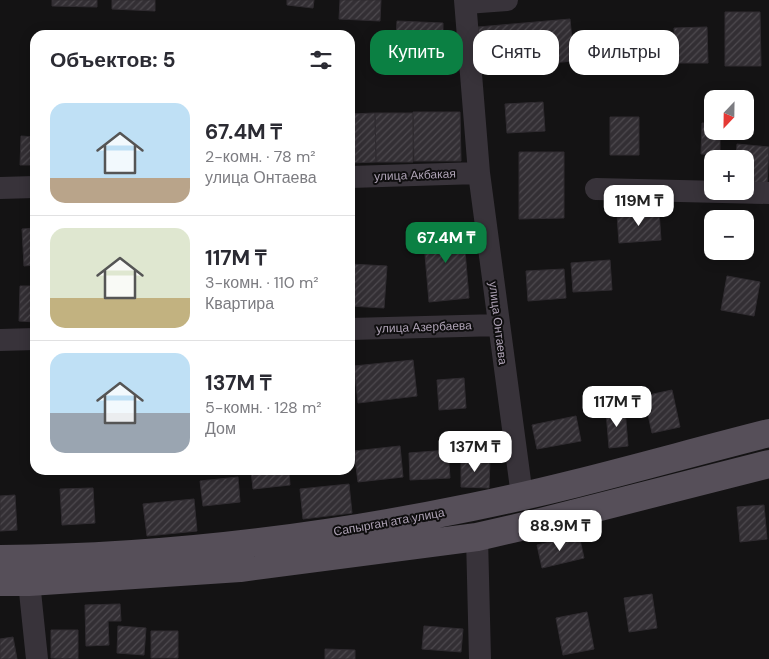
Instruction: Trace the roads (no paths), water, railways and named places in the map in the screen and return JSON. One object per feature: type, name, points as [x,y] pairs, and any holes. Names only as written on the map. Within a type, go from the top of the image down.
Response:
[{"type":"main road","name":"Сапырган ата улица","points":[[0,559],[177,551],[338,532],[522,496],[769,433]]},
{"type":"main road","name":"Сапырган ата улица","points":[[0,582],[29,582],[240,568],[477,537],[769,464]]},
{"type":"street","points":[[466,2],[508,0]]},
{"type":"street","name":"улица Онтаева","points":[[466,2],[479,173],[522,496]]},
{"type":"street","name":"улица Акбакая","points":[[355,177],[479,173]]},
{"type":"street","points":[[0,188],[30,187]]},
{"type":"street","points":[[596,189],[769,193]]},
{"type":"street","name":"улица Азербаева","points":[[355,330],[498,325]]},
{"type":"street","points":[[0,340],[30,339]]},
{"type":"street","points":[[477,537],[480,659]]},
{"type":"street","points":[[29,582],[37,659]]}]
